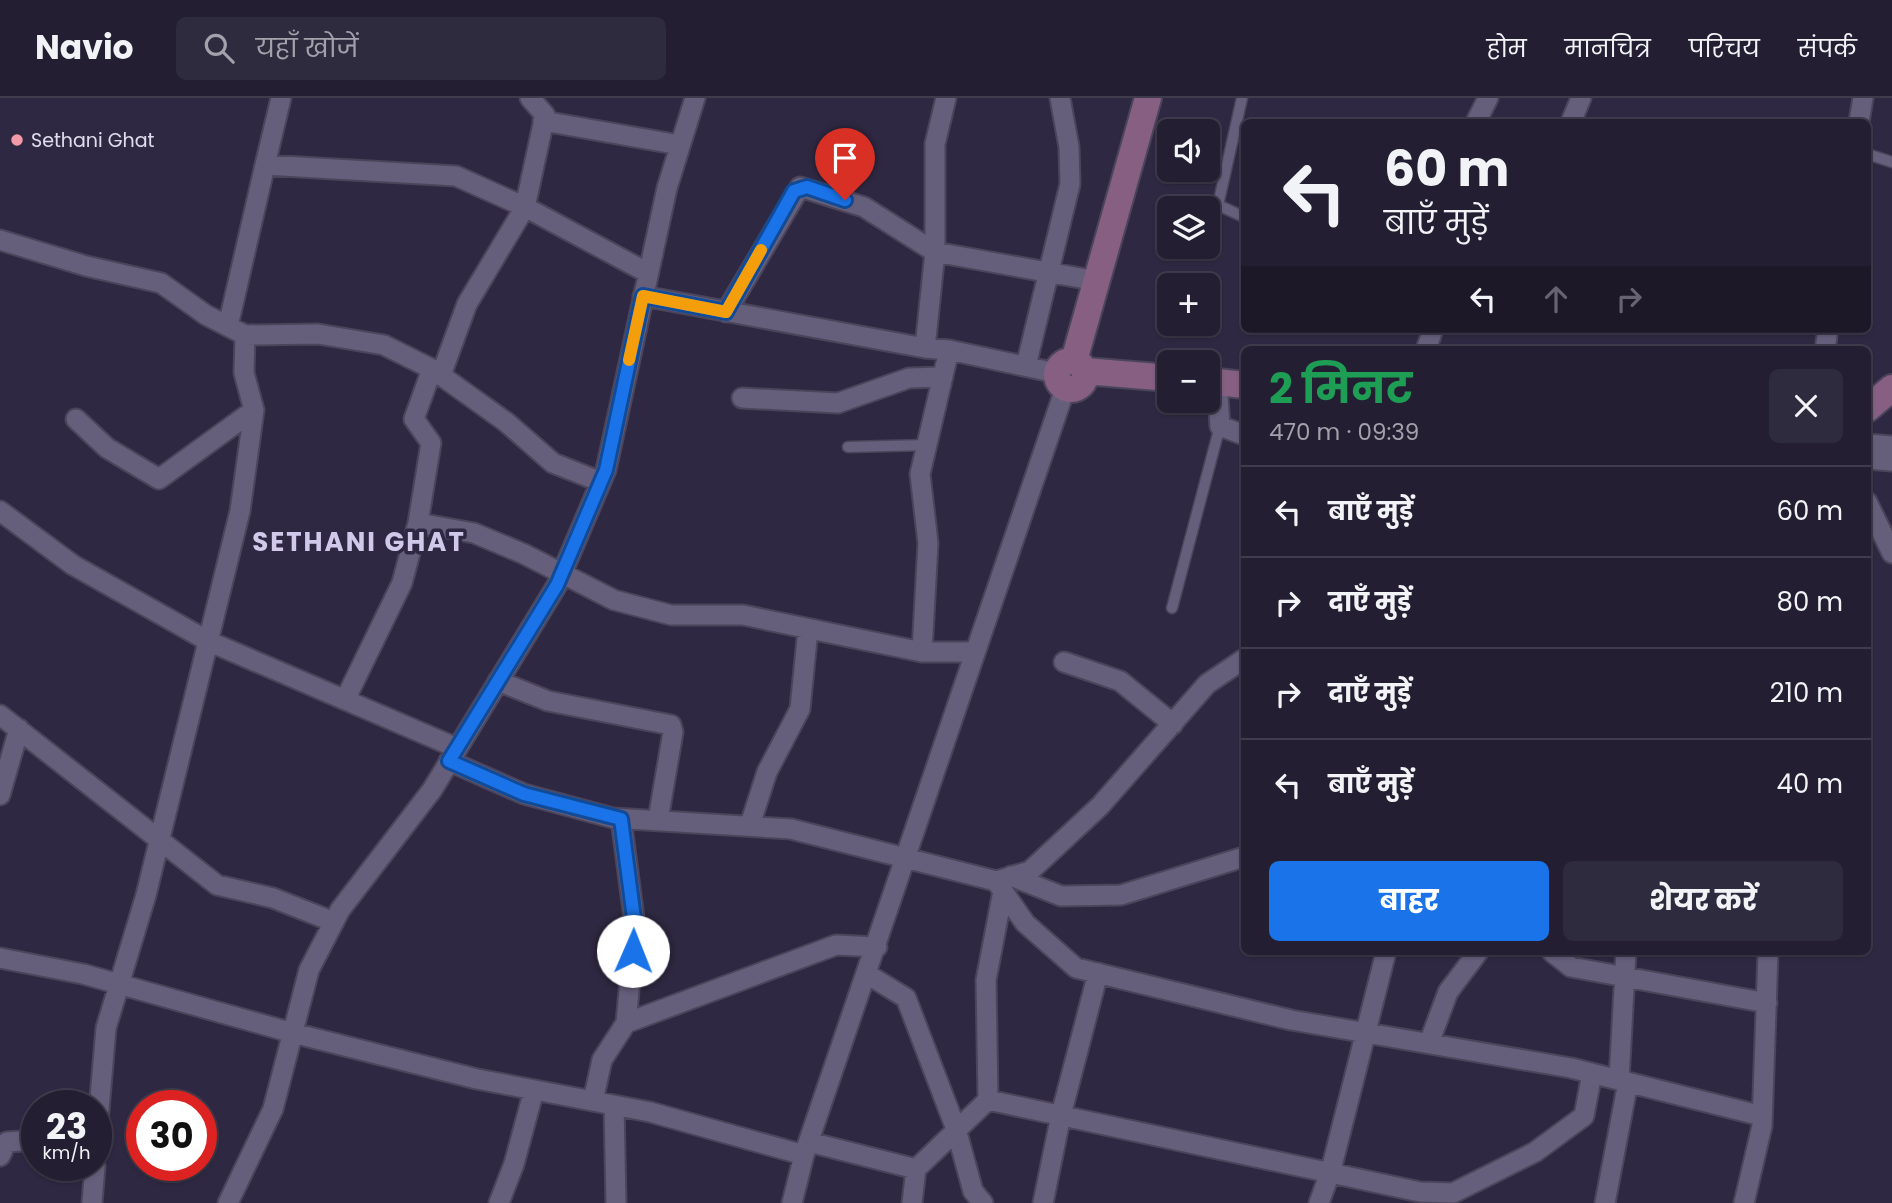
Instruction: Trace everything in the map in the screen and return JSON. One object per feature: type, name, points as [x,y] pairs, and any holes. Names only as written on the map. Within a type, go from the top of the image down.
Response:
[{"type":"street","points":[[101,1090],[106,1028],[117,983],[146,895],[240,511],[254,410],[237,330],[265,165],[281,98]]},
{"type":"street","points":[[345,700],[402,583],[418,523],[431,443],[414,419],[467,304],[525,207],[545,115],[530,98]]},
{"type":"street","points":[[228,1203],[273,1109],[309,970],[334,922],[432,790],[498,681],[562,573],[601,482],[606,470],[667,188],[695,98]]},
{"type":"street","points":[[925,348],[935,252],[935,144],[946,98]]},
{"type":"street","points":[[1026,366],[1070,184],[1069,147],[1060,98]]},
{"type":"street","points":[[792,1203],[806,1149],[908,858],[974,652],[1070,373],[1148,98]]},
{"type":"street","points":[[1478,119],[1489,98]]},
{"type":"street","points":[[1572,119],[1581,98]]},
{"type":"street","points":[[1860,119],[1863,98]]},
{"type":"street","points":[[543,121],[680,145]]},
{"type":"street","points":[[265,165],[456,176],[525,207],[648,272]]},
{"type":"street","points":[[726,312],[800,187],[864,207],[935,252],[1097,281]]},
{"type":"street","points":[[0,240],[86,266],[161,283],[206,315],[237,330],[318,334],[384,345],[437,372],[506,422],[553,463],[601,482]]},
{"type":"street","points":[[643,296],[1070,373],[1157,377]]},
{"type":"street","points":[[922,652],[928,543],[920,474],[949,350]]},
{"type":"street","points":[[741,398],[838,403],[909,378],[943,377]]},
{"type":"street","points":[[1220,383],[1241,385]]},
{"type":"street","points":[[1871,406],[1892,388]]},
{"type":"street","points":[[76,419],[107,448],[159,479],[254,410]]},
{"type":"street","points":[[1218,413],[1220,426],[1241,434]]},
{"type":"street","points":[[1871,444],[1892,446]]},
{"type":"street","points":[[1871,459],[1892,461]]},
{"type":"street","points":[[1871,510],[1892,553]]},
{"type":"street","points":[[0,511],[73,565],[208,641],[345,700],[524,794],[621,819],[791,829],[1061,896],[1121,895],[1241,858]]},
{"type":"street","points":[[418,523],[474,533],[614,600],[671,615],[743,615],[922,652],[974,652]]},
{"type":"street","points":[[750,825],[768,772],[800,709],[808,629]]},
{"type":"street","points":[[1003,883],[1030,871],[1100,806],[1207,684],[1241,661]]},
{"type":"street","points":[[1065,662],[1120,681],[1173,724]]},
{"type":"street","points":[[498,681],[548,701],[671,725],[673,732],[658,820]]},
{"type":"street","points":[[0,715],[216,885],[273,898],[334,922]]},
{"type":"street","points":[[0,794],[19,729]]},
{"type":"street","points":[[593,1101],[602,1060],[626,1023],[635,926],[621,819]]},
{"type":"street","points":[[1003,883],[1025,923],[1076,968],[1291,1020],[1592,1073],[1762,1116]]},
{"type":"street","points":[[912,1203],[916,1169],[988,1100],[986,979],[1003,883]]},
{"type":"street","points":[[626,1023],[836,945],[877,947]]},
{"type":"street","points":[[1320,1203],[1331,1171],[1385,955]]},
{"type":"street","points":[[1429,1043],[1448,992],[1476,955]]},
{"type":"street","points":[[1556,955],[1571,968],[1767,1003]]},
{"type":"street","points":[[1605,1203],[1624,1081],[1626,955]]},
{"type":"street","points":[[1744,1203],[1762,1116],[1768,955]]},
{"type":"street","points":[[0,958],[117,983],[293,1033],[477,1079],[650,1112],[806,1149],[916,1169]]},
{"type":"street","points":[[1043,1203],[1061,1115],[1098,973]]},
{"type":"street","points":[[867,974],[906,998],[956,1129],[973,1191],[983,1203]]},
{"type":"street","points":[[988,1100],[1454,1198],[1535,1152],[1584,1116],[1592,1073]]},
{"type":"street","points":[[499,1203],[514,1164],[534,1090]]},
{"type":"street","points":[[614,1105],[618,1199]]},
{"type":"street","points":[[0,1156],[7,1142],[21,1141]]},
{"type":"street","points":[[92,1203],[93,1181]]},
{"type":"lane","points":[[1241,216],[1218,205],[1242,98]]},
{"type":"lane","points":[[1871,154],[1892,162]]},
{"type":"lane","points":[[1172,608],[1220,426]]},
{"type":"lane","points":[[848,447],[927,445]]},
{"type":"slow traffic","points":[[629,360],[643,296],[726,312],[761,250]]},
{"type":"place","name":"Sethani Ghat","points":[[17,140]]},
{"type":"district","name":"SETHANI GHAT","points":[[359,542]]},
{"type":"route","points":[[633,951],[635,926],[621,819],[524,794],[449,761],[557,585],[606,470],[643,296],[726,312],[794,191],[807,187],[845,200]]}]
